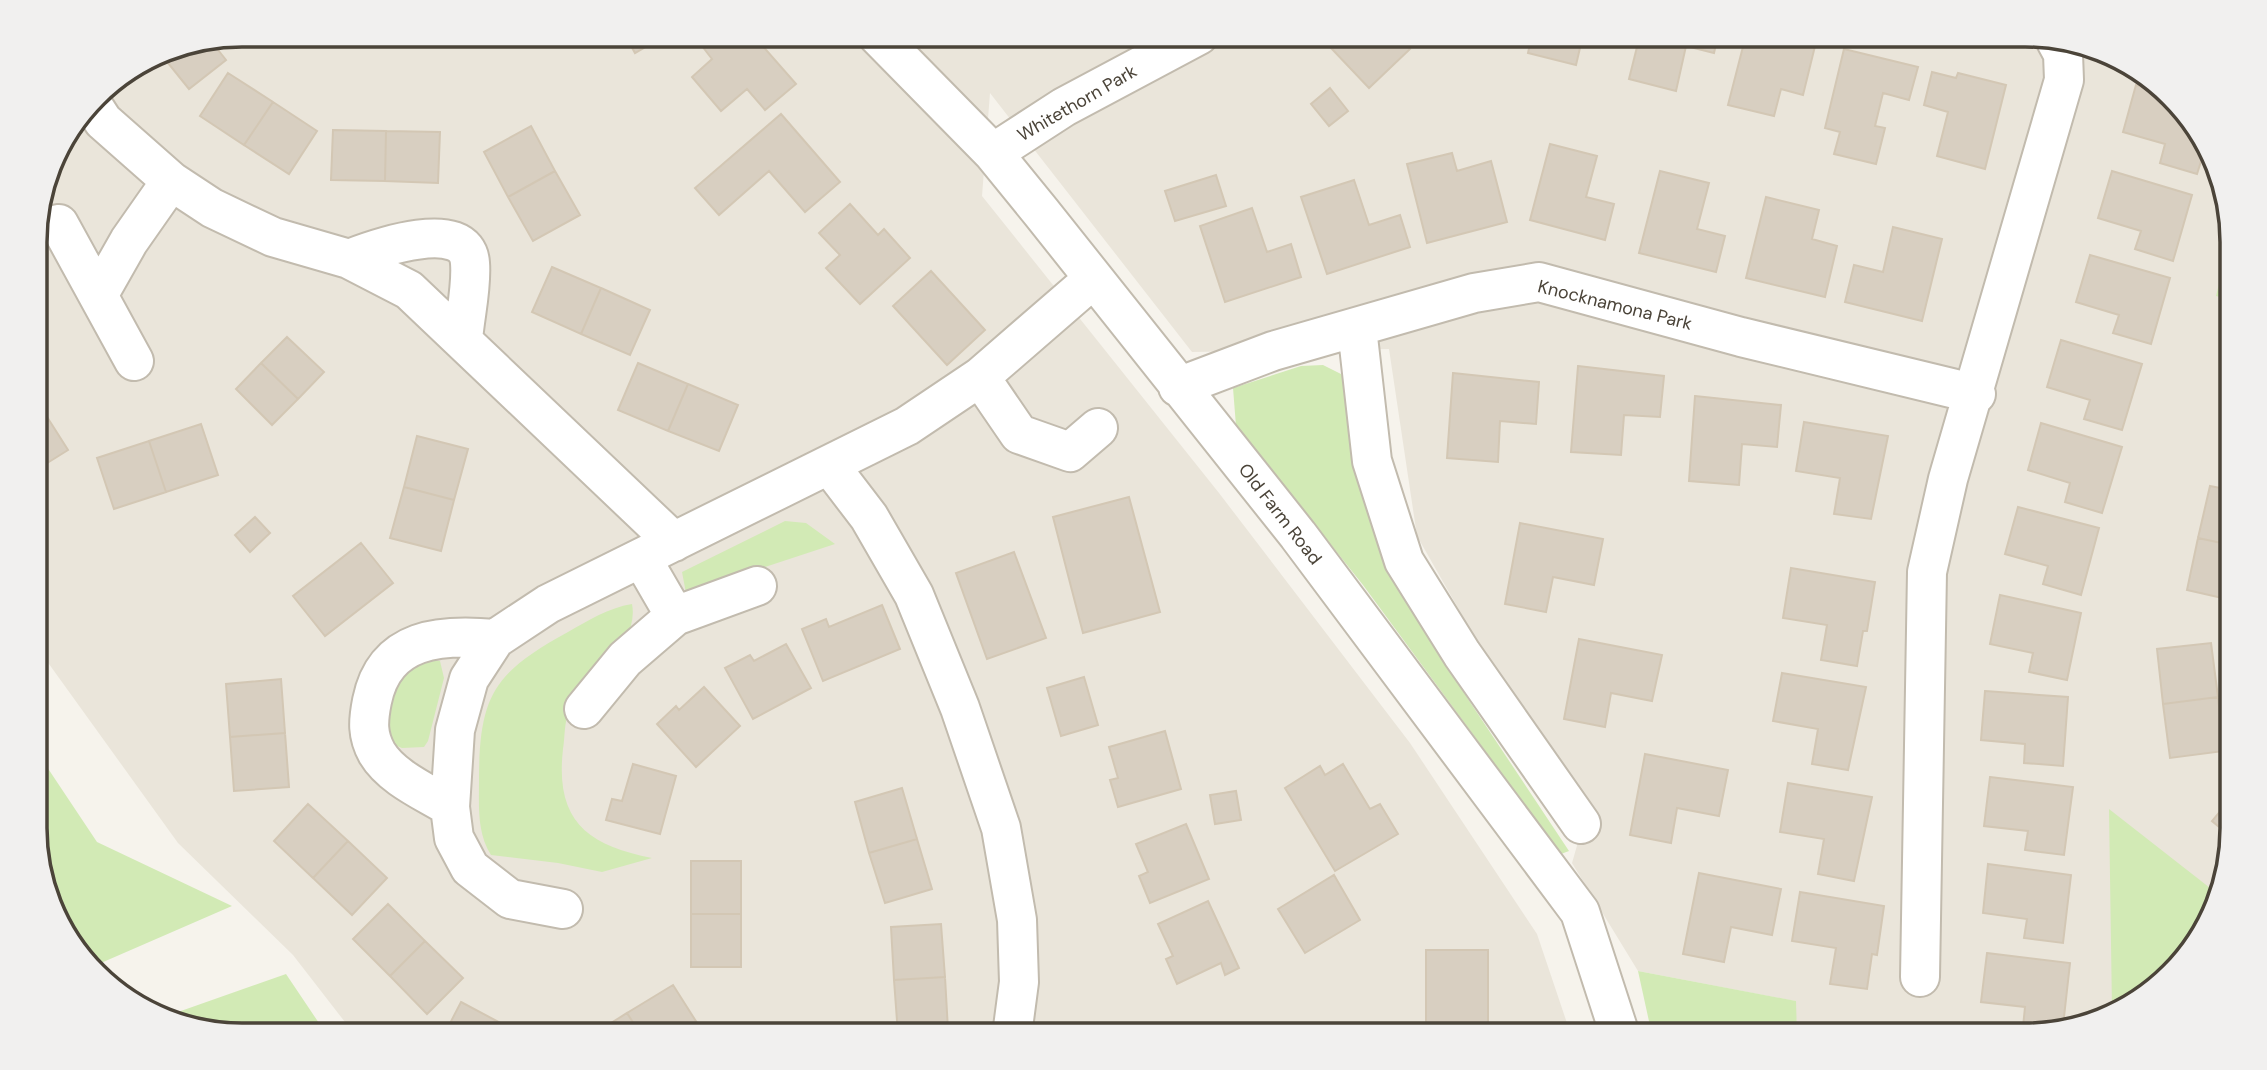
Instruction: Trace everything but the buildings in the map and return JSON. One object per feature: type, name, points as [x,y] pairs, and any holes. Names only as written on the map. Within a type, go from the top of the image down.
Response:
[{"type":"street","name":"Whitethorn Park","points":[[993,153],[1064,107],[1176,47]]},
{"type":"street","name":"Old Farm Road","points":[[889,48],[993,153],[1298,535],[1580,912],[1616,1022]]},
{"type":"street","points":[[1920,977],[1927,572],[1948,479],[1976,394],[2064,80],[2061,51]]},
{"type":"street","points":[[97,112],[103,121],[171,181],[212,208],[273,237],[349,259],[409,290],[463,340],[658,551],[675,616]]},
{"type":"street","points":[[99,294],[129,241],[171,181]]},
{"type":"street","points":[[59,224],[134,361]]},
{"type":"street","points":[[349,259],[382,247],[444,237],[460,243],[470,261],[463,340]]},
{"type":"street","points":[[563,909],[510,899],[470,868],[454,838],[450,807],[456,730],[469,679],[495,639],[548,604],[907,426],[980,377],[1092,279]]},
{"type":"street","name":"Knocknamona Park","points":[[1178,387],[1273,351],[1474,293],[1539,282],[1741,337],[1976,394]]},
{"type":"street","points":[[1357,328],[1372,461],[1404,561],[1462,654],[1581,824]]},
{"type":"street","points":[[980,377],[1019,434],[1070,452],[1098,428]]},
{"type":"street","points":[[830,466],[869,517],[914,595],[960,708],[1001,828],[1017,920],[1019,982],[1014,1023]]},
{"type":"street","points":[[584,709],[625,659],[675,616],[757,586]]},
{"type":"street","points":[[450,807],[398,775],[378,754],[368,729],[373,698],[381,673],[398,654],[427,640],[453,635],[495,639]]},
{"type":"shaded area","points":[[2025,47],[2063,51],[2099,62],[2122,73],[2143,88],[2163,104],[2194,145],[2213,192],[2220,242],[2218,853],[2205,902],[2194,925],[2163,966],[2133,990],[2111,1003],[2087,1012],[2063,1019],[2037,1022],[1796,1022],[1795,1001],[1638,971],[1572,863],[1589,804],[1487,659],[1417,536],[1389,349],[1192,352],[990,93],[982,196],[1219,493],[1410,743],[1537,934],[1567,1022],[346,1023],[293,955],[178,843],[47,662],[48,230],[54,192],[67,156],[88,124],[104,104],[134,80],[180,58],[204,51],[230,48]]},
{"type":"green space","points":[[2220,280],[2220,297],[2216,296]]},
{"type":"green space","points":[[1323,365],[1341,374],[1347,386],[1414,610],[1468,699],[1569,851],[1561,854],[1363,585],[1236,426],[1233,388],[1301,366]]},
{"type":"green space","points":[[785,521],[806,523],[835,544],[686,593],[682,572]]},
{"type":"green space","points":[[632,604],[628,634],[620,648],[569,712],[565,725],[562,774],[564,794],[570,811],[580,825],[593,837],[609,845],[652,858],[602,872],[558,863],[491,855],[483,838],[480,820],[480,753],[482,728],[495,690],[522,661],[543,647],[599,615]]},
{"type":"green space","points":[[428,659],[440,661],[444,678],[428,741],[424,747],[402,748],[387,742],[379,721],[411,662]]},
{"type":"green space","points":[[47,767],[97,842],[232,906],[101,963],[73,925],[54,878],[47,828]]},
{"type":"green space","points":[[2109,809],[2210,888],[2194,925],[2163,966],[2133,990],[2112,1002]]},
{"type":"green space","points":[[1638,971],[1796,1001],[1797,1022],[1649,1022]]},
{"type":"green space","points":[[286,974],[319,1023],[242,1023],[204,1019],[179,1012]]}]
